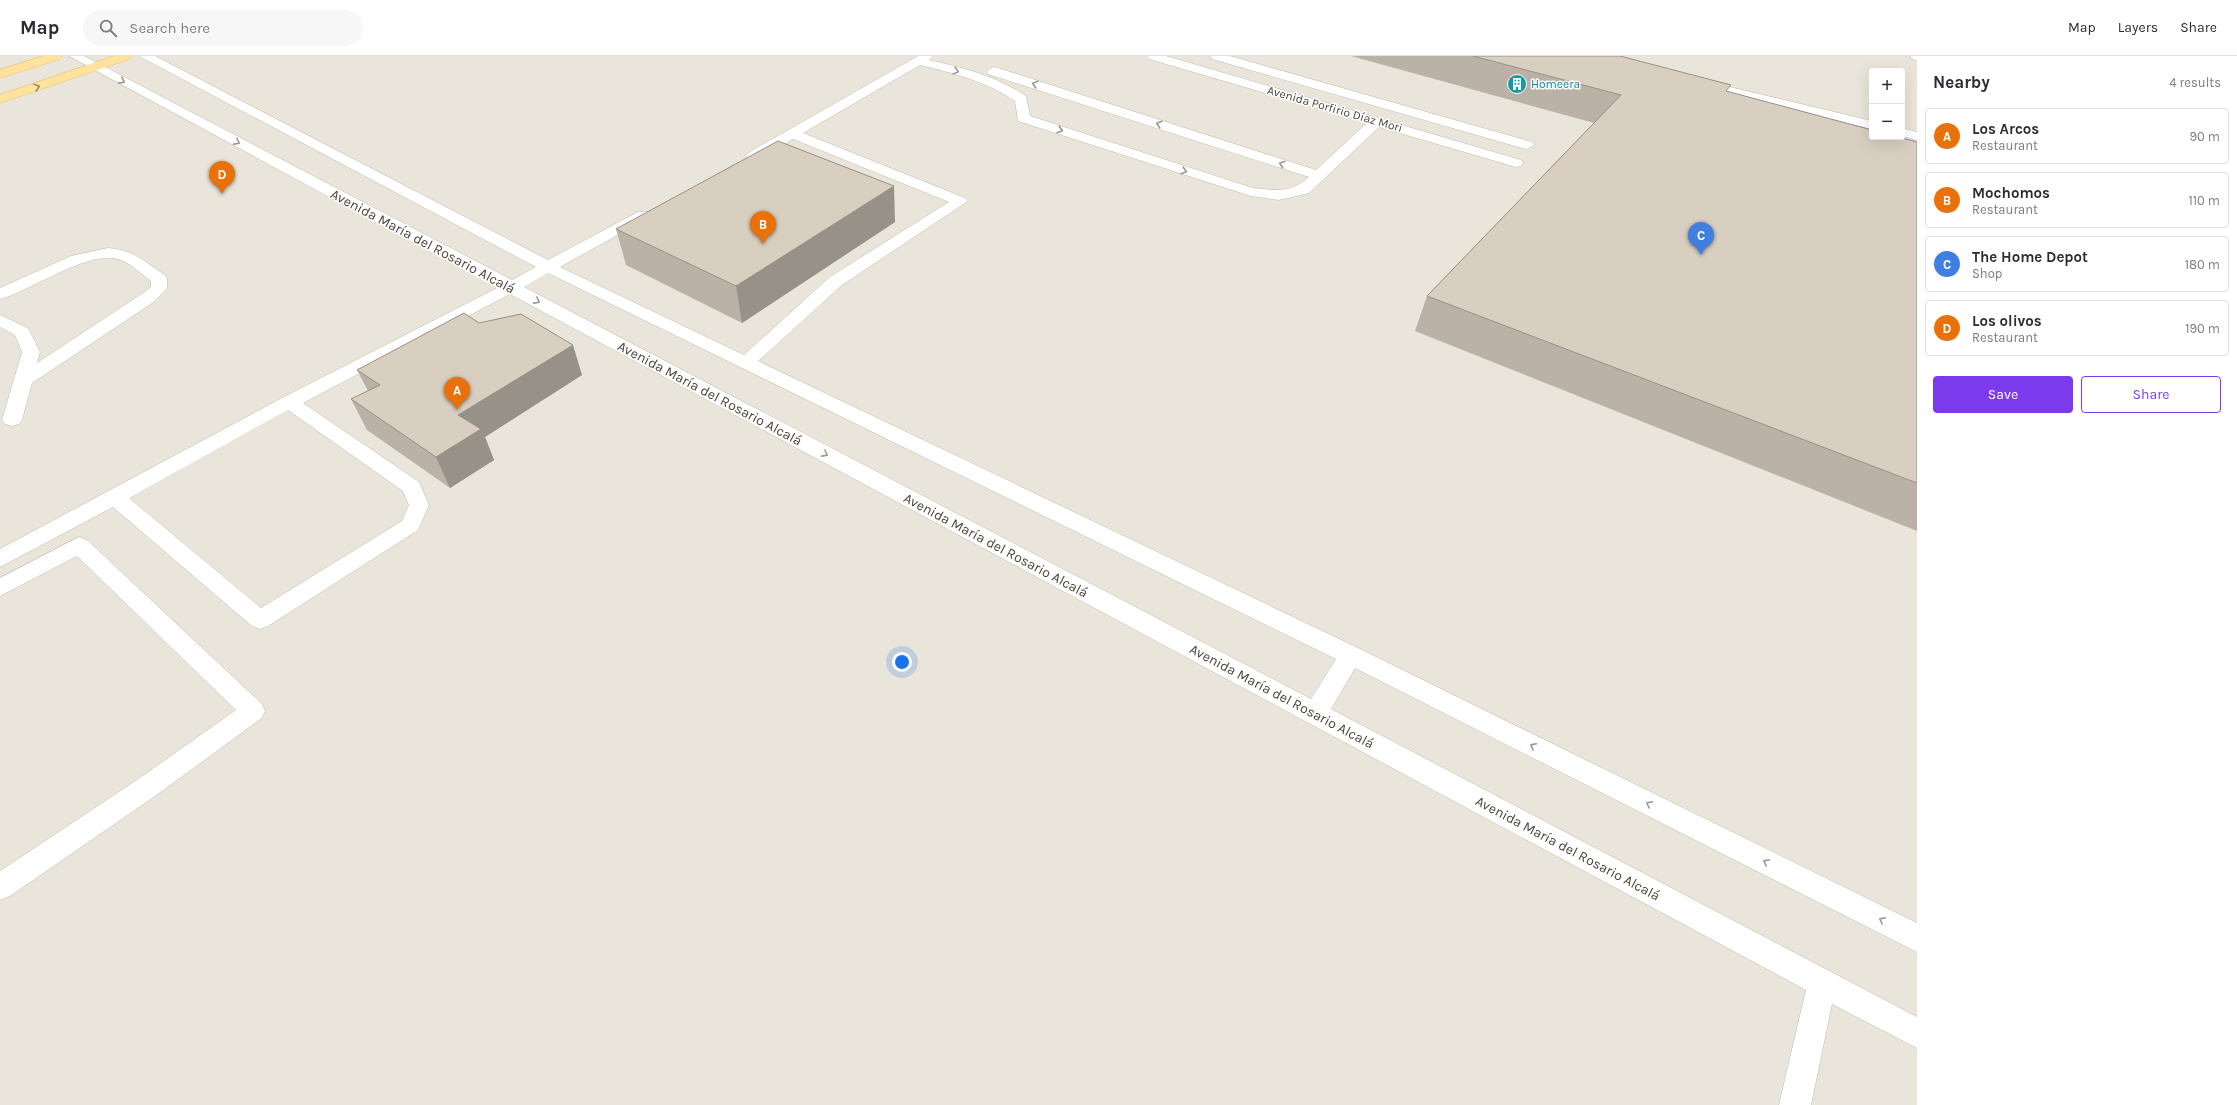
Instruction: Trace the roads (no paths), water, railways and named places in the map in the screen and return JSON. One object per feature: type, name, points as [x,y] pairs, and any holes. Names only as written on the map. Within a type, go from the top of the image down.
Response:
[{"type":"main road","points":[[0,74],[56,56]]},
{"type":"main road","points":[[0,100],[126,56]]},
{"type":"street","name":"Avenida María del Rosario Alcalá","points":[[75,56],[1917,1033]]},
{"type":"street","points":[[145,56],[548,267],[745,364],[1350,655],[1917,938]]},
{"type":"street","points":[[948,56],[1319,176]]},
{"type":"street","name":"Avenida Porfirio Díaz Mori","points":[[1153,56],[1378,121],[1516,163]]},
{"type":"street","name":"Avenida Porfirio Díaz Mori","points":[[1216,56],[1527,145]]},
{"type":"street","points":[[737,165],[923,58],[990,80],[1011,91],[1022,99],[1023,118],[1251,192],[1279,195],[1304,190],[1378,121]]},
{"type":"street","points":[[1730,91],[1869,124]]},
{"type":"street","points":[[1905,133],[1917,136]]},
{"type":"street","points":[[745,364],[836,281],[960,202],[793,134]]},
{"type":"street","points":[[0,559],[289,402],[548,267],[660,206]]},
{"type":"street","points":[[0,294],[84,257],[102,252],[122,254],[159,279],[159,288],[149,297],[23,380]]},
{"type":"street","points":[[0,320],[22,332],[31,352],[12,420]]},
{"type":"street","points":[[114,496],[260,620],[411,525],[419,505],[412,487],[289,402]]},
{"type":"street","points":[[0,588],[79,544],[253,711],[146,788],[0,887]]},
{"type":"street","points":[[1315,714],[1350,655]]},
{"type":"street","points":[[1795,1105],[1822,983]]},
{"type":"place","name":"Homeera","points":[[1517,84]]},
{"type":"place","name":"Los olivos","points":[[222,194]]},
{"type":"place","name":"Mochomos","points":[[763,244]]},
{"type":"place","name":"The Home Depot","points":[[1701,255]]},
{"type":"place","name":"Los Arcos","points":[[457,410]]}]
